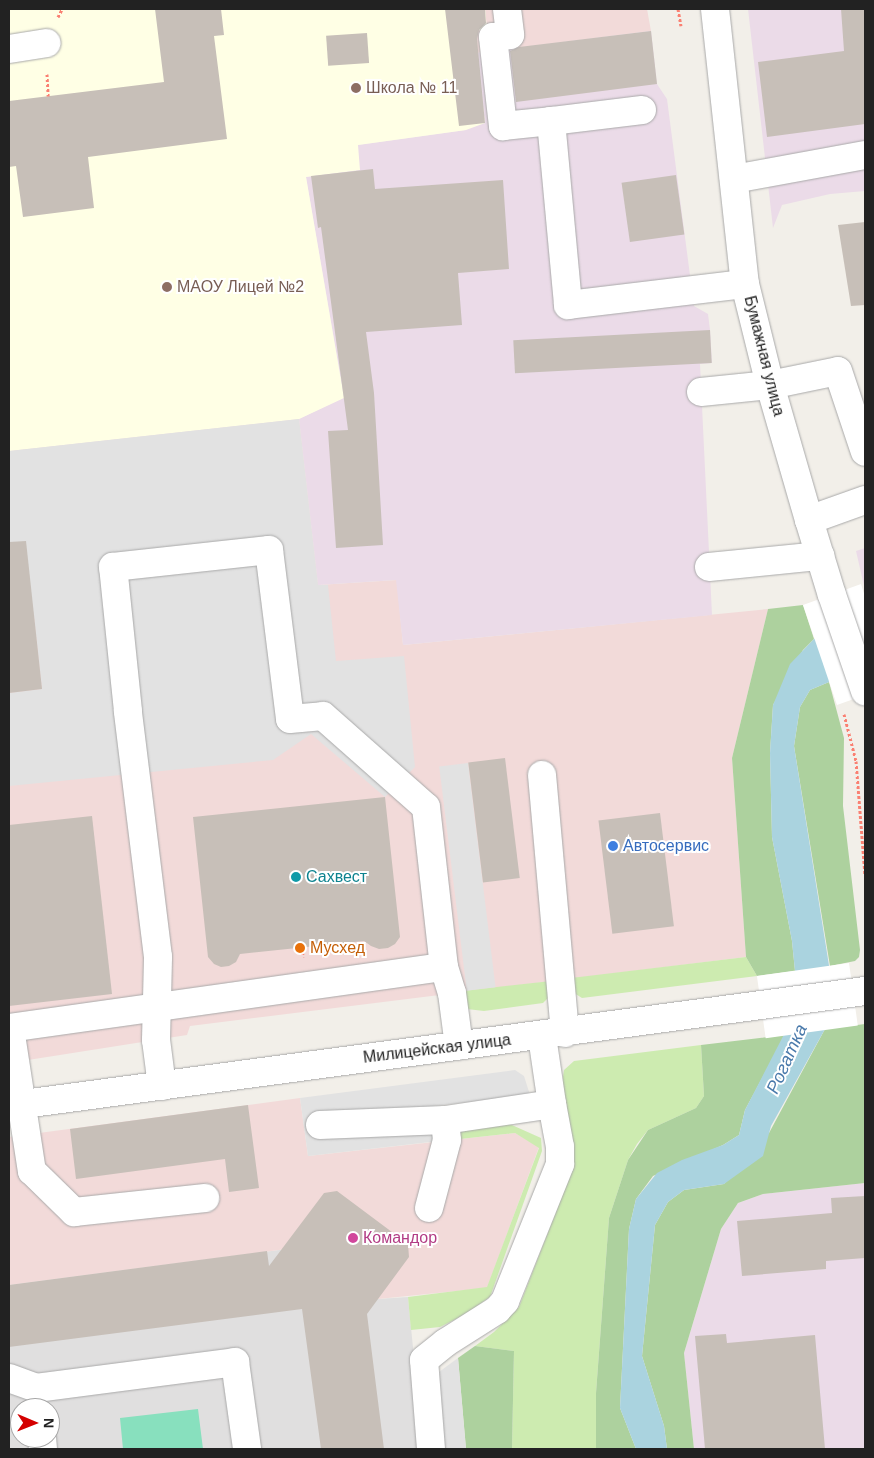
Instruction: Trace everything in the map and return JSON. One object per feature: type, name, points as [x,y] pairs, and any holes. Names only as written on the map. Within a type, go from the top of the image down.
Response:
[{"type":"street","points":[[507,9],[510,35],[493,37],[503,126],[642,110]]},
{"type":"street","name":"Бумажная улица","points":[[715,9],[746,284],[770,385],[809,520],[865,691]]},
{"type":"street","points":[[9,49],[46,43]]},
{"type":"street","points":[[551,121],[568,305],[746,284]]},
{"type":"street","points":[[734,179],[865,155]]},
{"type":"street","points":[[701,392],[770,385],[838,371],[865,452]]},
{"type":"street","points":[[809,520],[865,500]]},
{"type":"street","points":[[162,1086],[156,1040],[158,957],[129,721],[113,567],[269,550],[290,719],[323,716],[426,806],[444,967],[452,993],[459,1046]]},
{"type":"street","points":[[710,566],[820,556]]},
{"type":"street","points":[[432,1449],[424,1360],[446,1343],[497,1310],[505,1301],[560,1164],[560,1148],[552,1104],[554,1034],[542,775]]},
{"type":"street","points":[[205,1198],[74,1212],[32,1171],[15,1106],[9,1028],[444,967]]},
{"type":"street","name":"Милицейская улица","points":[[15,1106],[859,993]]},
{"type":"street","points":[[320,1124],[445,1120],[552,1104]]},
{"type":"street","points":[[429,1208],[447,1140],[445,1120]]},
{"type":"street","points":[[9,1378],[37,1398],[235,1362],[247,1449]]},
{"type":"path","points":[[678,9],[680,26]]},
{"type":"path","points":[[844,711],[856,761],[865,875]]},
{"type":"shaded area","name":"МАОУ Лицей №2","points":[[9,9],[485,9],[487,29],[474,31],[485,123],[466,130],[358,145],[360,170],[306,177],[344,398],[299,419],[9,451]]},
{"type":"shaded area","points":[[485,9],[647,9],[651,31],[477,53],[474,30],[487,29]]},
{"type":"shaded area","points":[[748,9],[865,9],[865,191],[830,194],[782,205],[773,228]]},
{"type":"shaded area","points":[[651,31],[657,84],[667,99],[694,306],[708,314],[710,330],[712,363],[700,364],[712,615],[403,645],[396,580],[318,585],[299,419],[344,397],[306,177],[311,176],[358,145],[466,130],[477,53]]},
{"type":"shaded area","points":[[299,419],[318,585],[397,580],[403,645],[768,609],[732,758],[746,957],[190,1026],[187,1035],[9,1063],[9,451]]},
{"type":"shaded area","points":[[299,419],[318,585],[328,585],[336,661],[404,656],[415,767],[385,797],[311,734],[273,760],[9,786],[9,693],[42,689],[34,616],[9,619],[9,451]]},
{"type":"shaded area","points":[[865,548],[865,590],[856,551]]},
{"type":"shaded area","points":[[468,763],[496,987],[467,991],[439,767]]},
{"type":"shaded area","points":[[515,1070],[524,1076],[530,1095],[434,1106],[439,1141],[308,1156],[300,1098]]},
{"type":"shaded area","points":[[300,1098],[308,1156],[515,1133],[539,1147],[487,1288],[378,1299],[294,1248],[9,1285],[9,1137]]},
{"type":"shaded area","points":[[865,1183],[865,1449],[694,1449],[684,1353],[721,1229],[738,1203],[763,1194]]},
{"type":"shaded area","points":[[295,1248],[378,1299],[408,1297],[423,1449],[9,1449],[9,1285]]},
{"type":"shaded area","points":[[458,1358],[466,1449],[440,1449],[439,1372]]},
{"type":"green space","points":[[803,605],[814,639],[803,650],[773,705],[770,753],[772,837],[792,941],[795,971],[757,976],[746,957],[732,758],[768,609]]},
{"type":"green space","points":[[829,682],[844,738],[843,806],[860,950],[859,957],[855,961],[830,966],[794,746],[800,707],[810,690]]},
{"type":"green space","points":[[746,957],[757,976],[582,998],[574,993],[571,978]]},
{"type":"green space","points":[[551,981],[550,996],[543,1003],[484,1011],[467,1009],[462,991]]},
{"type":"green space","points":[[865,1024],[865,1183],[763,1194],[738,1203],[721,1229],[684,1353],[694,1449],[667,1449],[664,1426],[642,1356],[655,1225],[668,1202],[684,1190],[724,1184],[769,1133],[825,1029]]},
{"type":"green space","points":[[785,1035],[745,1110],[739,1135],[723,1145],[653,1176],[636,1199],[629,1229],[620,1408],[636,1449],[596,1449],[596,1393],[609,1218],[628,1160],[648,1130],[696,1108],[704,1096],[701,1045]]},
{"type":"green space","points":[[701,1045],[704,1096],[696,1108],[648,1130],[637,1144],[628,1160],[609,1218],[596,1393],[596,1449],[512,1449],[514,1351],[475,1346],[494,1332],[519,1307],[559,1204],[562,1083],[564,1070],[574,1061]]},
{"type":"green space","points":[[505,1122],[541,1138],[542,1151],[490,1297],[464,1315],[440,1327],[411,1330],[408,1297],[487,1287],[539,1148],[515,1133],[460,1139],[461,1129]]},
{"type":"green space","points":[[475,1346],[514,1351],[512,1449],[466,1449],[458,1358]]},
{"type":"green space","points":[[198,1409],[203,1449],[123,1449],[120,1418]]},
{"type":"water","name":"Рогатка","points":[[865,616],[829,682],[810,690],[800,707],[794,746],[831,978],[825,1029],[771,1126],[763,1156],[724,1184],[684,1190],[668,1202],[655,1225],[642,1356],[664,1426],[667,1449],[636,1449],[620,1408],[629,1229],[636,1199],[657,1173],[682,1160],[723,1145],[739,1135],[745,1110],[794,1015],[795,971],[792,941],[772,837],[770,753],[773,705],[790,664],[814,639]]},
{"type":"pier","points":[[861,584],[865,597],[865,695],[837,705],[803,605]]},
{"type":"pier","points":[[849,963],[858,1025],[766,1038],[757,976]]},
{"type":"building","points":[[155,9],[221,9],[224,35],[214,36],[227,139],[88,157],[94,208],[23,217],[16,166],[9,167],[9,101],[164,82]]},
{"type":"building","points":[[445,9],[485,9],[486,23],[479,30],[477,39],[485,123],[459,126]]},
{"type":"building","points":[[841,9],[865,9],[865,124],[767,137],[758,62],[844,51]]},
{"type":"building","points":[[651,31],[657,84],[516,102],[510,51],[519,47]]},
{"type":"building","points":[[367,33],[369,63],[328,66],[326,36]]},
{"type":"building","points":[[373,169],[375,189],[503,180],[509,269],[458,273],[462,325],[366,332],[374,393],[383,545],[336,548],[328,431],[348,430],[321,227],[318,228],[311,176]]},
{"type":"building","points":[[676,175],[684,234],[630,242],[622,183]]},
{"type":"building","points":[[865,222],[865,305],[851,306],[838,225]]},
{"type":"building","points":[[710,330],[712,363],[515,373],[513,340]]},
{"type":"building","points":[[26,541],[42,689],[9,693],[9,542]]},
{"type":"building","points":[[505,758],[520,878],[483,883],[468,763]]},
{"type":"building","name":"Сахвест","points":[[385,797],[400,937],[395,944],[388,948],[379,949],[364,941],[240,954],[236,962],[229,966],[221,967],[214,964],[208,957],[193,817]]},
{"type":"building","points":[[660,813],[674,926],[612,934],[598,821]]},
{"type":"building","points":[[92,816],[112,994],[9,1006],[9,825]]},
{"type":"building","points":[[248,1105],[259,1188],[229,1192],[225,1159],[76,1179],[70,1129]]},
{"type":"building","points":[[337,1191],[408,1244],[409,1257],[367,1314],[384,1449],[321,1449],[302,1309],[9,1347],[9,1285],[267,1251],[269,1266],[324,1193]]},
{"type":"building","points":[[865,1196],[865,1258],[826,1261],[826,1269],[742,1276],[737,1221],[832,1213],[831,1198]]},
{"type":"building","points":[[726,1334],[727,1343],[815,1335],[825,1449],[705,1449],[695,1336]]},
{"type":"place","name":"Школа № 11","points":[[356,88]]},
{"type":"place","name":"МАОУ Лицей №2","points":[[167,287]]},
{"type":"place","name":"Автосервис","points":[[613,846]]},
{"type":"place","name":"Сахвест","points":[[296,877]]},
{"type":"place","name":"Мусхед","points":[[300,948]]},
{"type":"place","name":"Командор","points":[[353,1238]]}]
